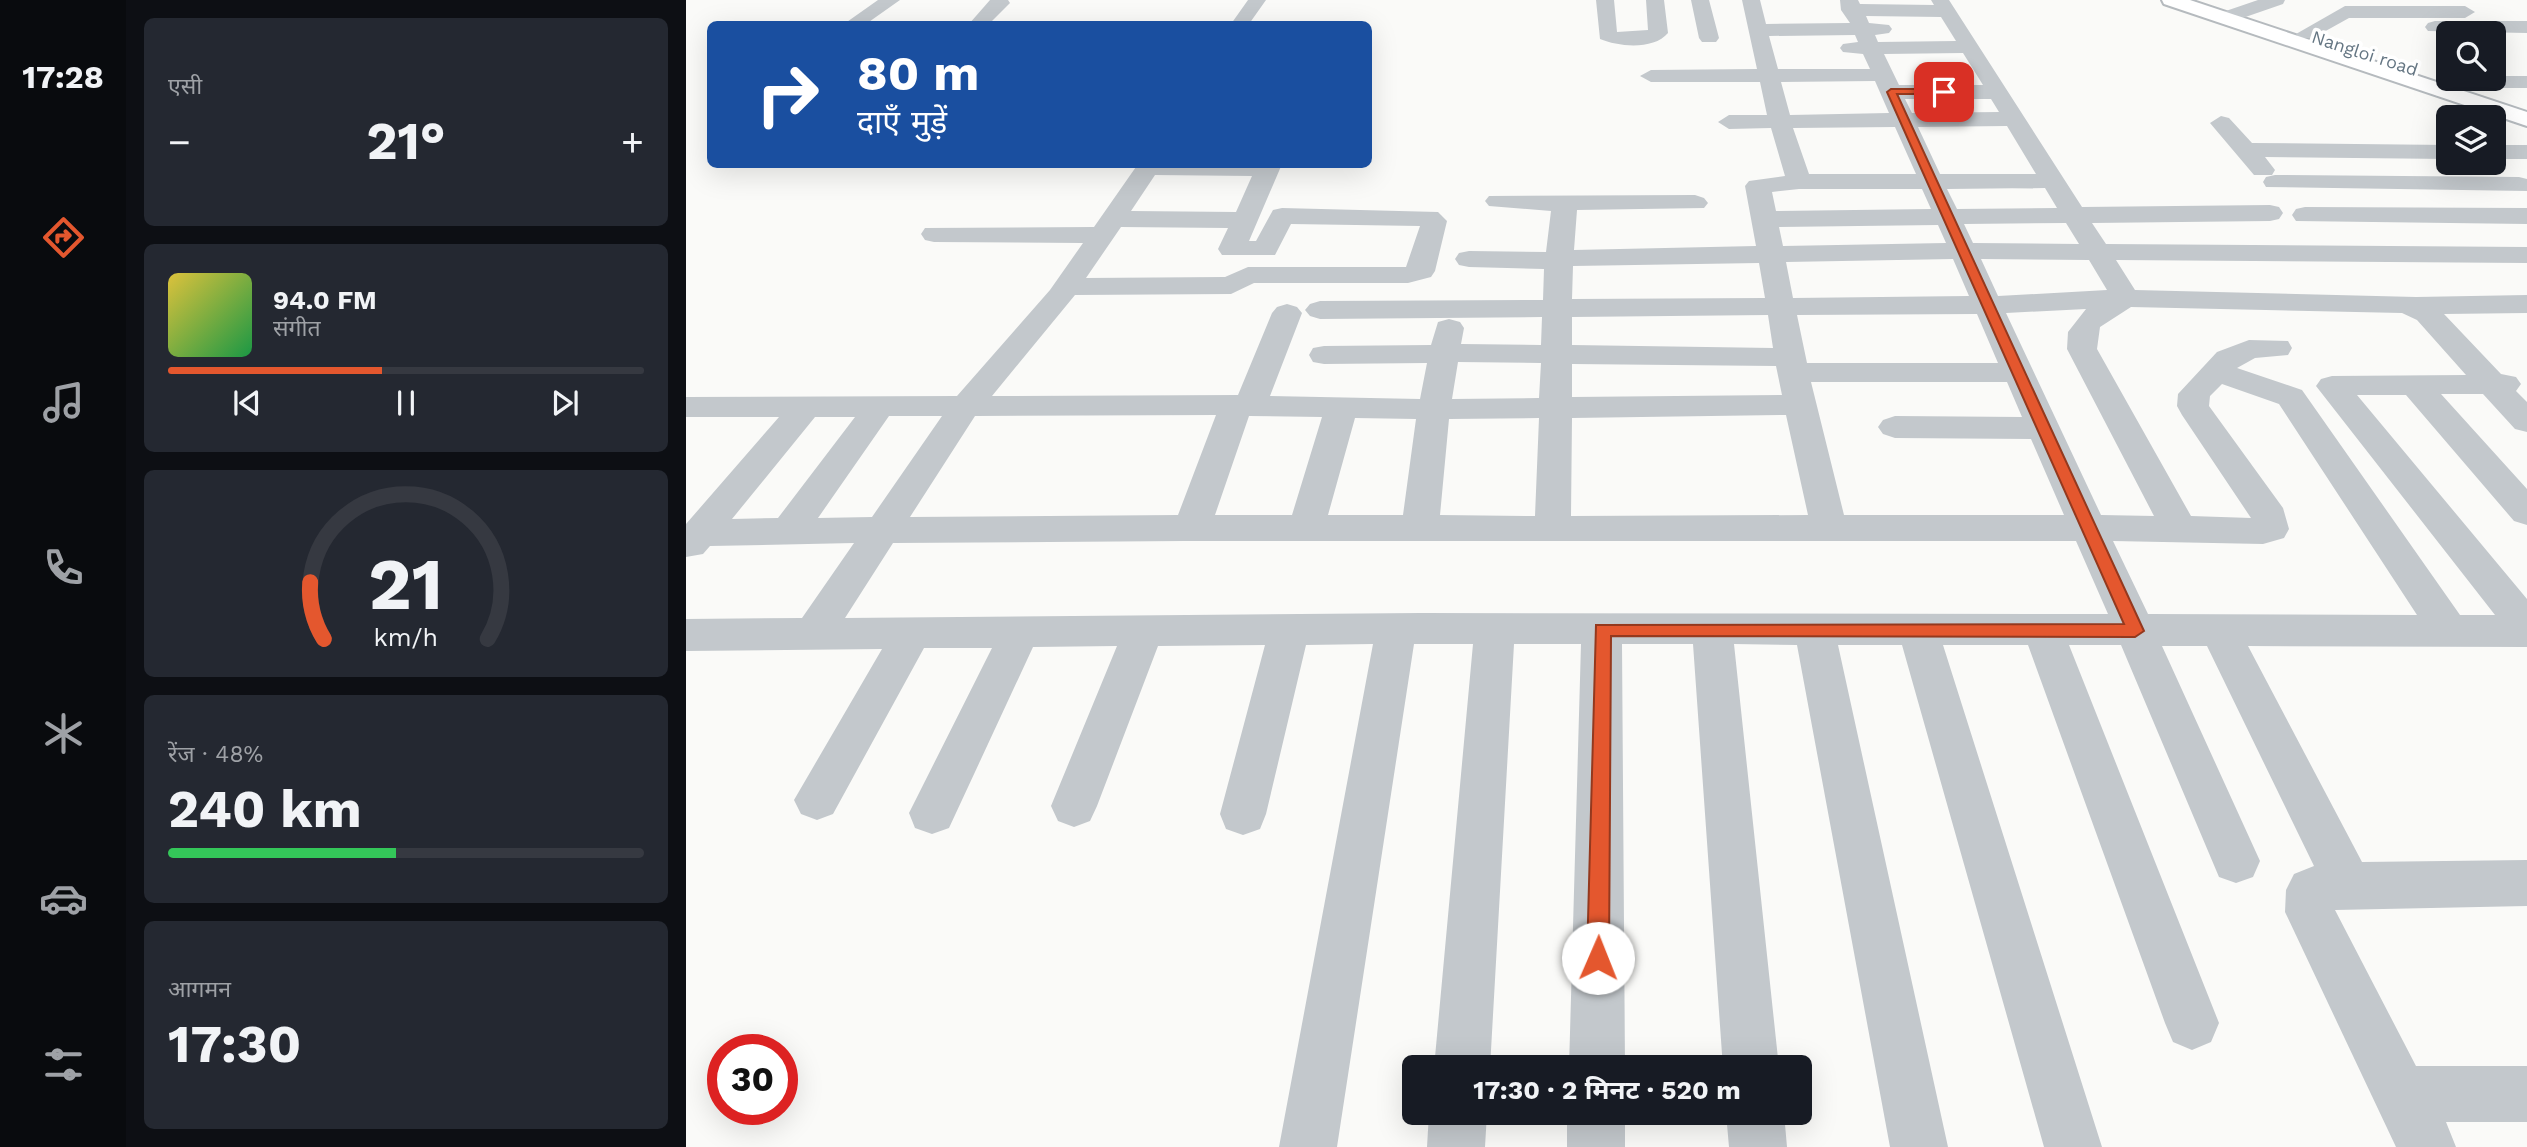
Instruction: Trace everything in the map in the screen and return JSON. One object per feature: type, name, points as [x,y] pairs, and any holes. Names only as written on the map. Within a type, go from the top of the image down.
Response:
[{"type":"main road","points":[[2171,0],[2232,15],[2436,83]]},
{"type":"main road","name":"Nangloi road","points":[[2203,0],[2232,15],[2306,34],[2436,82]]},
{"type":"main road","points":[[2458,91],[2527,119]]},
{"type":"main road","name":"Nangloi road","points":[[2467,91],[2527,105]]},
{"type":"street","points":[[858,21],[891,0]]},
{"type":"street","points":[[981,21],[1001,3],[999,0]]},
{"type":"street","points":[[1242,21],[1257,0]]},
{"type":"street","points":[[1605,0],[1607,35],[1619,39],[1650,37],[1658,33],[1655,0]]},
{"type":"street","points":[[1700,0],[1709,38]]},
{"type":"street","points":[[2232,15],[2276,0]]},
{"type":"street","points":[[2445,0],[2479,21]]},
{"type":"street","points":[[2306,34],[2346,12],[2465,12]]},
{"type":"street","points":[[1756,22],[1780,122],[1776,148],[1799,182]]},
{"type":"street","points":[[1756,22],[1887,82],[2013,120]]},
{"type":"street","points":[[1756,22],[1887,82],[2236,861]]},
{"type":"street","points":[[2372,27],[2436,30]]},
{"type":"street","points":[[2506,27],[2527,27]]},
{"type":"street","points":[[2506,38],[2517,45]]},
{"type":"street","points":[[1651,76],[1769,76],[1887,82],[1964,45]]},
{"type":"street","points":[[1887,82],[1964,45]]},
{"type":"street","points":[[1729,122],[1780,122],[1887,82],[1964,45]]},
{"type":"street","points":[[1964,45],[2013,120],[2017,146],[2054,186],[2076,217],[2120,286],[2123,298]]},
{"type":"street","points":[[2506,70],[2525,82]]},
{"type":"street","points":[[2506,83],[2525,82]]},
{"type":"street","points":[[1748,99],[1801,98]]},
{"type":"street","points":[[2221,123],[2341,254]]},
{"type":"street","points":[[1776,148],[1813,148]]},
{"type":"street","points":[[2245,150],[2436,152]]},
{"type":"street","points":[[2506,152],[2527,152]]},
{"type":"street","points":[[813,634],[964,408],[1067,287],[1149,168]]},
{"type":"street","points":[[1154,168],[1196,188],[1243,220]]},
{"type":"street","points":[[934,234],[1110,227],[1196,188],[1266,168]]},
{"type":"street","points":[[1067,287],[1231,285],[1248,275],[1414,275],[1421,271],[1434,221],[1429,218],[1282,216],[1265,249],[1235,251],[1233,245],[1243,220],[1269,168]]},
{"type":"street","points":[[2506,175],[2523,188]]},
{"type":"street","points":[[1829,528],[1792,365],[1758,186],[1799,182],[1932,181],[2054,186],[2085,190]]},
{"type":"street","points":[[2275,182],[2523,188]]},
{"type":"street","points":[[1499,201],[1695,203]]},
{"type":"street","points":[[1553,528],[1559,261],[1565,206],[1562,202]]},
{"type":"street","points":[[1765,219],[1949,219],[2270,213]]},
{"type":"street","points":[[2305,215],[2527,216]]},
{"type":"street","points":[[1469,259],[1559,261],[1606,257],[1963,251],[2525,256]]},
{"type":"street","points":[[2123,298],[2088,321],[2083,330],[2082,349],[2180,528]]},
{"type":"street","points":[[1320,310],[1987,305],[2123,298],[2416,306],[2527,304]]},
{"type":"street","points":[[2416,306],[2427,314],[2527,422]]},
{"type":"street","points":[[1420,529],[1434,409],[1452,309]]},
{"type":"street","points":[[1191,530],[1287,313]]},
{"type":"street","points":[[693,541],[789,531],[886,528],[1306,530],[2088,526],[2263,531],[2271,529],[2273,524],[2193,406],[2194,394],[2240,351],[2277,348]]},
{"type":"street","points":[[1324,355],[1557,355],[2018,373]]},
{"type":"street","points":[[2216,371],[2291,397],[2449,631]]},
{"type":"street","points":[[2414,384],[2527,512]]},
{"type":"street","points":[[2527,384],[2332,386],[2527,629]]},
{"type":"street","points":[[1195,395],[1247,402],[1341,408],[1803,405]]},
{"type":"street","points":[[686,431],[698,407],[964,408],[1247,402]]},
{"type":"street","points":[[789,531],[880,406]]},
{"type":"street","points":[[693,541],[805,407]]},
{"type":"street","points":[[1306,530],[1341,408]]},
{"type":"street","points":[[1895,427],[2043,428]]},
{"type":"street","points":[[691,641],[813,634],[1396,629],[2527,629]]},
{"type":"street","points":[[1308,1147],[1353,862],[1396,629]]},
{"type":"street","points":[[1463,1055],[1495,629]]},
{"type":"street","points":[[1597,1055],[1602,629]]},
{"type":"street","points":[[1243,814],[1289,630]]},
{"type":"street","points":[[1712,630],[1750,1055]]},
{"type":"street","points":[[1815,630],[1919,1147]]},
{"type":"street","points":[[1918,631],[2073,1147]]},
{"type":"street","points":[[2043,631],[2192,1023]]},
{"type":"street","points":[[2220,631],[2348,885]]},
{"type":"street","points":[[932,813],[1020,632]]},
{"type":"street","points":[[1074,806],[1143,632]]},
{"type":"street","points":[[817,800],[912,633]]},
{"type":"street","points":[[2427,1147],[2310,912],[2311,890],[2348,885],[2527,883]]},
{"type":"street","points":[[2399,1094],[2527,1094]]},
{"type":"street","points":[[1456,1147],[1457,1125]]},
{"type":"street","points":[[1596,1125],[1596,1147]]},
{"type":"street","points":[[1756,1125],[1758,1147]]},
{"type":"route","points":[[1598,958],[1602,629],[2135,631],[1891,92],[1944,92]]}]
